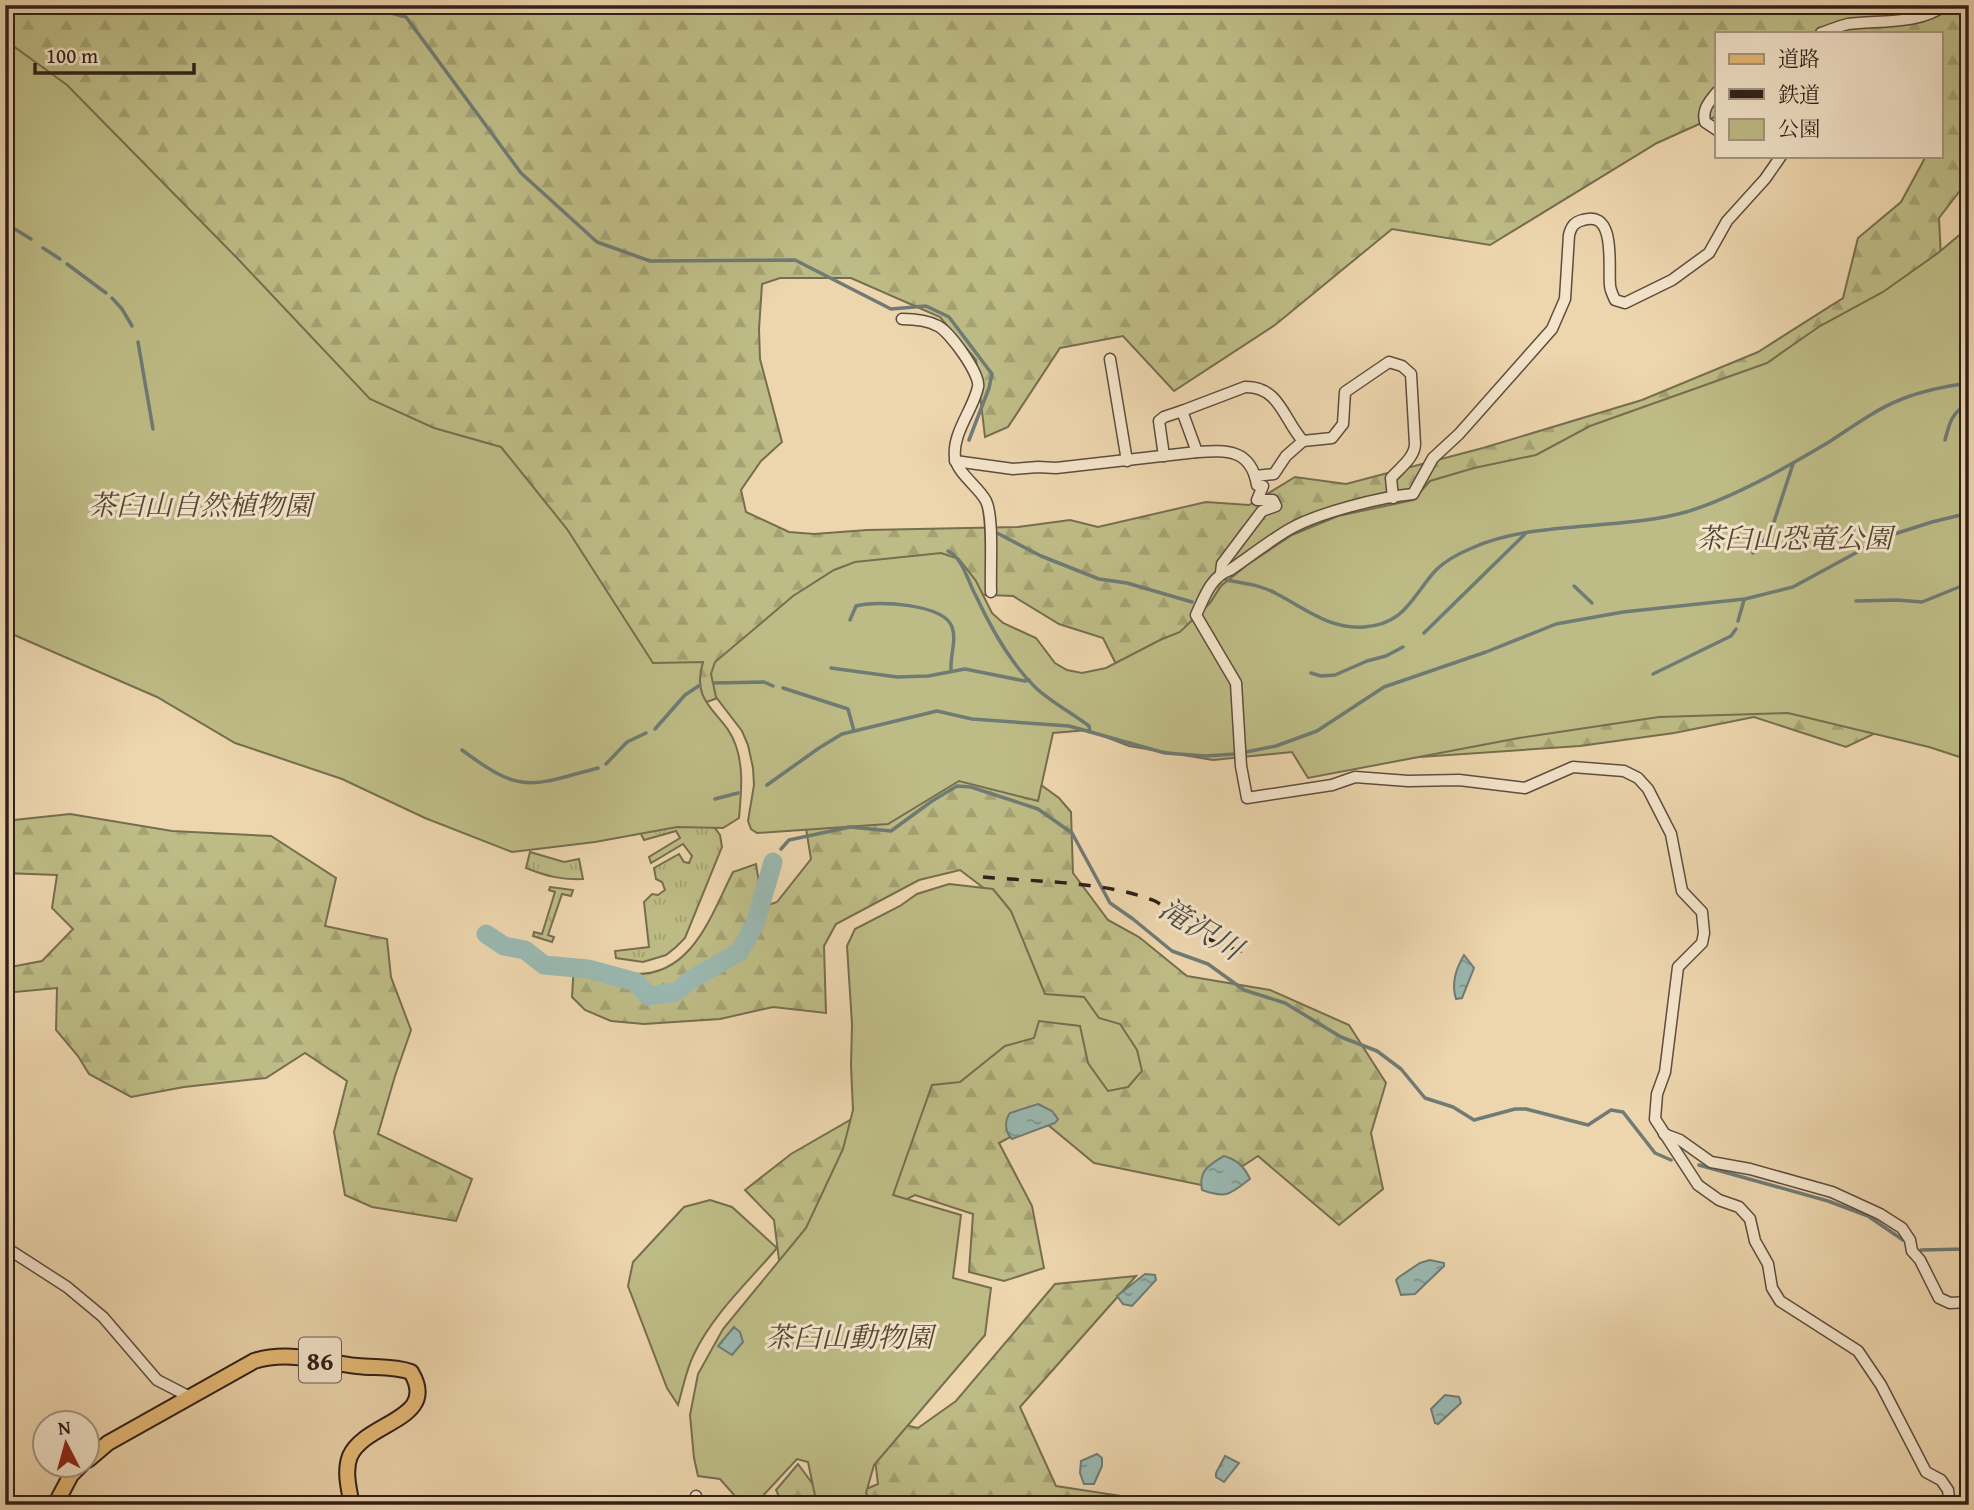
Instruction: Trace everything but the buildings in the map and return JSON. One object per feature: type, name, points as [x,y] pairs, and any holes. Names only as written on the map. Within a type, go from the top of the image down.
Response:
[{"type":"main road","name":"86","points":[[102,1448],[254,1362],[277,1356],[292,1355],[411,1372],[417,1382],[418,1399],[412,1409],[367,1437],[358,1444],[350,1457],[347,1475],[352,1505]]},
{"type":"main road","points":[[55,1505],[69,1478]]},
{"type":"street","points":[[1824,32],[1844,25],[1911,18],[1937,11],[1945,5]]},
{"type":"street","points":[[1715,95],[1703,114],[1705,122],[1715,129]]},
{"type":"street","points":[[1780,158],[1765,179],[1727,221],[1709,253],[1672,280],[1633,301],[1625,303],[1615,300],[1610,288],[1610,243],[1605,228],[1596,220],[1587,219],[1572,227],[1565,299],[1552,329],[1459,435],[1433,458],[1413,494],[1351,507],[1301,524],[1230,570],[1221,573],[1214,580],[1196,615],[1236,682],[1241,766],[1247,798],[1332,785],[1356,778],[1460,780],[1525,788],[1573,767],[1624,771],[1638,778],[1648,789],[1671,834],[1682,891],[1702,912],[1704,933],[1702,943],[1678,967],[1675,978],[1676,994],[1665,1072],[1655,1107],[1655,1119],[1698,1185],[1719,1200],[1739,1207],[1750,1219],[1755,1241],[1768,1264],[1772,1288],[1780,1301],[1858,1351],[1881,1385],[1926,1472],[1941,1480],[1948,1490],[1950,1505]]},
{"type":"street","points":[[902,319],[919,320],[940,327],[953,340],[975,372],[979,385],[956,448],[955,461],[987,502],[991,524],[991,592]]},
{"type":"street","points":[[1110,359],[1127,461]]},
{"type":"street","points":[[1255,476],[1274,474],[1286,456],[1303,441],[1332,438],[1343,425],[1345,392],[1389,362],[1402,366],[1411,374],[1415,450],[1391,478],[1393,498]]},
{"type":"street","points":[[1164,456],[1159,421],[1164,416],[1245,387],[1255,387],[1268,392],[1279,402],[1296,434],[1303,441]]},
{"type":"street","points":[[1182,411],[1198,452]]},
{"type":"street","points":[[955,461],[1013,469],[1056,468],[1221,450],[1236,453],[1250,464],[1257,485],[1263,486],[1257,500],[1273,500],[1276,506],[1262,511],[1222,564],[1221,573]]},
{"type":"street","points":[[1664,1134],[1680,1140],[1711,1162],[1789,1179],[1832,1192],[1880,1214],[1902,1227],[1931,1287],[1939,1297],[1950,1303],[1969,1302]]},
{"type":"street","points":[[5,1247],[67,1287],[103,1317],[157,1380],[190,1397]]},
{"type":"green space","points":[[5,5],[1969,5],[1969,179],[1939,218],[1943,299],[1611,661],[1923,711],[1846,747],[1754,717],[1674,733],[1580,746],[1332,763],[1123,678],[1103,638],[1059,624],[1013,596],[943,593],[771,678],[696,706],[694,744],[510,519],[5,107]],"holes":[[[1715,32],[1942,32],[1942,158],[1925,158],[1901,202],[1858,238],[1843,298],[1758,352],[1642,400],[1483,448],[1346,484],[1295,477],[1249,505],[1206,502],[1098,527],[1070,520],[1018,527],[867,530],[814,534],[789,532],[746,512],[741,490],[761,461],[782,442],[760,359],[759,329],[762,284],[780,278],[851,278],[940,317],[976,360],[985,437],[1008,427],[1060,348],[1123,336],[1174,391],[1275,325],[1392,229],[1490,245],[1657,143],[1715,117]]]},
{"type":"green space","name":"茶臼山自然植物園","points":[[5,40],[67,85],[237,258],[370,399],[434,428],[501,447],[567,529],[653,663],[703,662],[701,689],[710,708],[731,735],[739,755],[739,818],[723,828],[677,827],[595,842],[512,852],[425,818],[342,779],[235,743],[157,697],[5,631]]},
{"type":"green space","name":"茶臼山恐竜公園","points":[[1969,227],[1969,760],[1929,747],[1788,713],[1659,717],[1519,738],[1308,778],[1292,752],[1213,760],[1129,746],[1088,730],[1053,733],[1038,801],[959,781],[888,824],[757,833],[751,829],[748,821],[754,785],[748,745],[742,731],[716,697],[711,674],[715,662],[793,596],[834,570],[855,562],[941,553],[959,559],[976,581],[992,613],[1003,623],[1036,638],[1055,663],[1067,670],[1082,673],[1106,668],[1180,632],[1210,603],[1221,586],[1292,535],[1338,516],[1413,500],[1430,481],[1474,468],[1536,455],[1590,426],[1767,363],[1820,326],[1883,292]]},
{"type":"green space","points":[[853,770],[1026,774],[1059,798],[1071,812],[1073,873],[1108,920],[1139,937],[1187,976],[1270,990],[1349,1025],[1386,1083],[1371,1133],[1383,1189],[1339,1225],[1258,1156],[1211,1187],[1094,1163],[1042,1120],[999,1143],[1032,1206],[1044,1268],[1004,1281],[969,1272],[973,1214],[915,1195],[865,1219],[780,1268],[774,1220],[745,1190],[791,1154],[862,1113],[1006,905],[960,870],[919,880],[836,924],[824,946],[826,1013],[773,1007],[720,1019],[644,1024],[611,1021],[585,1010],[572,997],[574,963],[633,974],[653,972],[670,965],[685,954],[697,940],[733,872],[756,864],[763,907],[777,902],[811,859],[804,816]]},
{"type":"green space","points":[[70,814],[172,831],[271,836],[336,878],[325,926],[387,939],[391,977],[411,1030],[378,1134],[472,1179],[456,1221],[372,1207],[345,1195],[334,1132],[347,1081],[305,1053],[266,1078],[184,1087],[131,1097],[89,1074],[56,1030],[57,988],[5,993],[5,968],[42,961],[73,929],[52,908],[57,875],[5,873],[5,821]]},
{"type":"green space","points":[[709,820],[720,835],[722,847],[685,938],[666,955],[643,962],[616,958],[615,951],[649,947],[644,902],[652,894],[658,895],[665,890],[662,882],[656,879],[654,868],[679,854],[684,862],[689,863],[692,856],[683,844],[651,863],[649,857],[680,838],[676,831],[644,840],[639,830]]},
{"type":"green space","points":[[530,852],[564,862],[579,859],[583,879],[554,877],[526,868]]},
{"type":"green space","name":"茶臼山動物園","points":[[949,884],[993,889],[1011,911],[1045,994],[1084,997],[1099,1018],[1120,1024],[1137,1050],[1142,1071],[1128,1087],[1108,1091],[1088,1063],[1080,1026],[1039,1021],[1034,1038],[1005,1046],[960,1082],[932,1085],[893,1195],[961,1215],[953,1278],[991,1288],[985,1335],[874,1465],[866,1493],[874,1505],[817,1505],[808,1462],[797,1459],[759,1500],[743,1505],[720,1479],[698,1476],[690,1415],[698,1374],[723,1329],[806,1228],[843,1149],[853,1110],[852,1024],[847,946],[855,929],[917,894]]},
{"type":"green space","points":[[550,887],[573,890],[571,896],[562,894],[548,935],[554,937],[552,942],[533,936],[534,932],[542,934],[555,892],[549,890]]},
{"type":"green space","points":[[710,1200],[732,1207],[777,1248],[721,1312],[702,1339],[689,1366],[678,1405],[667,1388],[628,1286],[633,1262],[684,1207]]},
{"type":"green space","points":[[1136,1276],[1020,1407],[1056,1486],[1128,1497],[1127,1505],[783,1505],[776,1490],[798,1464],[815,1487],[838,1501],[878,1484],[873,1442],[896,1423],[918,1428],[956,1401],[1055,1284]]},
{"type":"water","points":[[1464,955],[1474,968],[1462,998],[1456,999],[1455,976]]},
{"type":"water","points":[[1038,1104],[1052,1111],[1058,1119],[1055,1123],[1012,1139],[1006,1126],[1010,1113]]},
{"type":"water","points":[[1224,1156],[1240,1164],[1250,1179],[1228,1194],[1202,1190],[1203,1173]]},
{"type":"water","points":[[1430,1260],[1444,1263],[1444,1266],[1415,1294],[1401,1295],[1396,1280],[1420,1263]]},
{"type":"water","points":[[1145,1274],[1155,1275],[1156,1280],[1132,1306],[1123,1304],[1117,1296]]},
{"type":"water","points":[[734,1327],[740,1332],[743,1342],[732,1355],[718,1346]]},
{"type":"water","points":[[1445,1395],[1459,1397],[1461,1403],[1438,1424],[1435,1423],[1431,1409]]},
{"type":"water","points":[[1097,1454],[1102,1458],[1102,1466],[1094,1484],[1084,1484],[1080,1473],[1081,1461]]},
{"type":"water","points":[[1225,1456],[1239,1463],[1224,1482],[1216,1477],[1216,1473]]},
{"type":"waterway","points":[[361,5],[406,17],[521,173],[597,242],[650,261],[795,260],[891,309],[926,306],[949,317],[992,374],[969,440]]},
{"type":"waterway","points":[[5,223],[31,239]]},
{"type":"waterway","points":[[43,248],[60,259]]},
{"type":"waterway","points":[[67,264],[106,293]]},
{"type":"waterway","points":[[112,298],[132,326]]},
{"type":"waterway","points":[[138,342],[153,429]]},
{"type":"waterway","points":[[1226,580],[1265,588],[1318,617],[1340,625],[1378,625],[1399,615],[1440,567],[1472,548],[1522,533],[1633,522],[1686,512],[1722,499],[1759,481],[1813,452],[1892,403],[1926,391],[1969,383]]},
{"type":"waterway","points":[[1945,440],[1955,414],[1969,404]]},
{"type":"waterway","points":[[1753,553],[1770,534],[1793,464]]},
{"type":"waterway","points":[[1246,752],[1276,746],[1317,731],[1384,687],[1486,652],[1556,624],[1623,612],[1745,599],[1793,587],[1885,537],[1969,513]]},
{"type":"waterway","points":[[997,533],[1041,556],[1099,579],[1127,583],[1192,602]]},
{"type":"waterway","points":[[1424,633],[1525,534]]},
{"type":"waterway","points":[[948,551],[958,559],[988,620],[1018,668],[1042,693],[1089,726],[1090,732]]},
{"type":"waterway","points":[[1856,601],[1922,602],[1969,583]]},
{"type":"waterway","points":[[1574,586],[1592,603]]},
{"type":"waterway","points":[[1738,621],[1744,600]]},
{"type":"waterway","points":[[850,620],[856,606],[866,604],[909,606],[937,613],[952,627],[954,642],[951,670]]},
{"type":"waterway","points":[[1653,674],[1731,636],[1736,629]]},
{"type":"waterway","points":[[1311,673],[1321,676],[1335,675],[1403,647]]},
{"type":"waterway","points":[[831,668],[897,677],[928,676],[965,669],[1029,680]]},
{"type":"waterway","points":[[714,683],[764,682],[773,686]]},
{"type":"waterway","points":[[655,729],[685,695],[700,685]]},
{"type":"waterway","points":[[783,688],[848,709],[854,731]]},
{"type":"waterway","points":[[767,785],[842,734],[937,711],[972,719],[1069,726],[1165,753],[1206,756],[1235,754]]},
{"type":"waterway","points":[[606,764],[627,742],[646,733]]},
{"type":"waterway","points":[[462,750],[499,774],[527,783],[598,768]]},
{"type":"waterway","name":"滝沢川","points":[[781,849],[789,840],[850,827],[891,831],[957,786],[971,787],[1038,809],[1072,833],[1110,903],[1172,951],[1208,964],[1244,990],[1285,1003],[1341,1037],[1377,1051],[1401,1069],[1425,1098],[1453,1107],[1474,1120],[1515,1109],[1526,1109],[1588,1125],[1611,1110],[1623,1112],[1655,1153],[1671,1160]]},
{"type":"waterway","points":[[715,799],[738,793]]},
{"type":"waterway","name":"滝沢川","points":[[486,934],[504,946],[525,950],[544,965],[588,969],[636,982],[648,996],[676,992],[692,979],[739,952],[755,924],[773,862]]},
{"type":"waterway","points":[[1699,1165],[1828,1201],[1868,1216],[1903,1240]]},
{"type":"waterway","points":[[1921,1250],[1969,1247]]},
{"type":"railway","points":[[983,877],[1070,883],[1135,894],[1159,903],[1180,922],[1202,936],[1243,952]]}]
